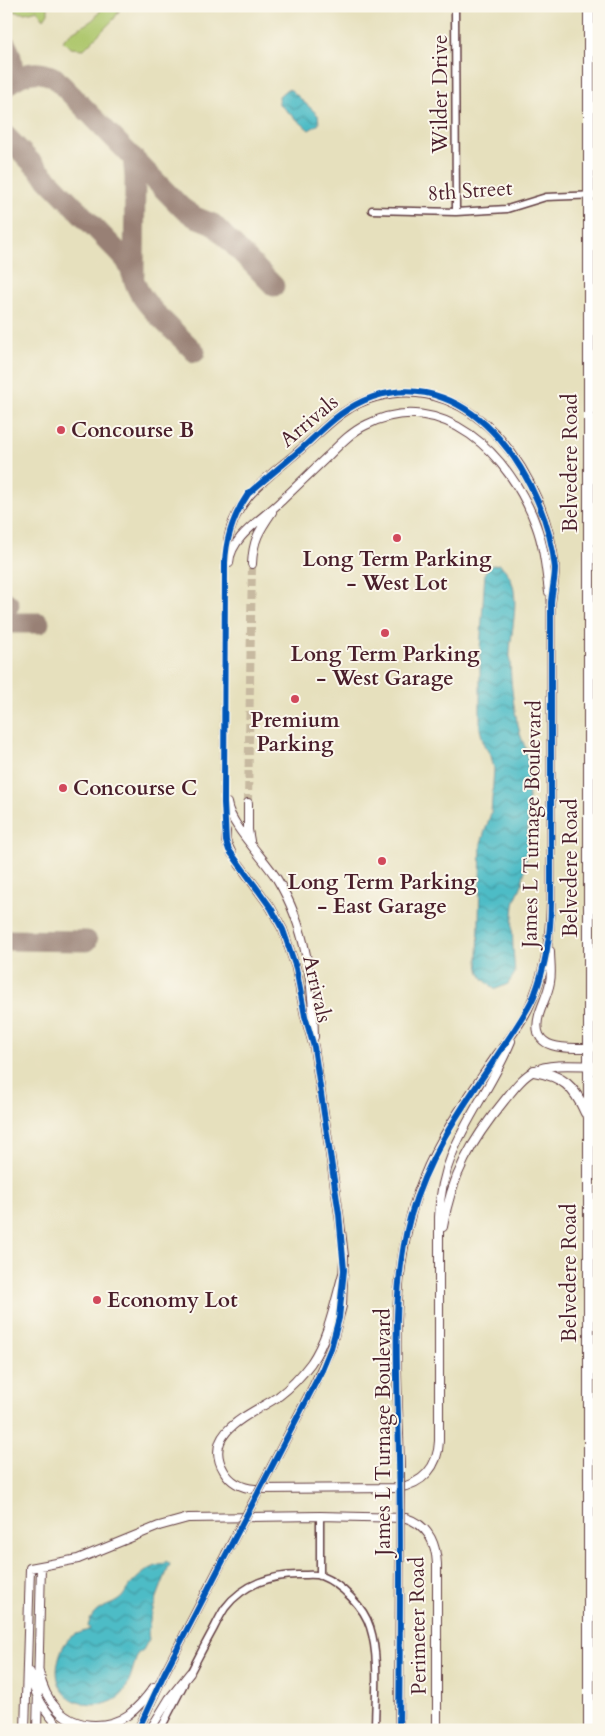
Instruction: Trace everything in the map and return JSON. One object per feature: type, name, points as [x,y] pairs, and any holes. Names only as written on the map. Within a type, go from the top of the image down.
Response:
[{"type":"main road","name":"Belvedere Road","points":[[589,6],[594,195],[594,541],[588,1048],[589,1730]]},
{"type":"main road","points":[[534,1070],[552,1074],[566,1082],[579,1098],[588,1118]]},
{"type":"main road","points":[[588,1392],[599,1425]]},
{"type":"street","name":"Wilder Drive","points":[[455,6],[456,212]]},
{"type":"street","name":"8th Street","points":[[372,210],[456,212],[507,209],[546,197],[594,195]]},
{"type":"street","name":"Arrivals","points":[[228,540],[238,510],[248,494],[339,414],[361,402],[387,394],[414,393],[429,395],[456,404],[481,421],[503,443],[522,468],[542,511],[550,543],[555,571],[551,602]]},
{"type":"street","points":[[229,564],[232,551],[244,534],[353,433],[378,419],[391,415],[418,414],[432,416],[452,423],[470,434],[491,453],[509,475],[524,499],[540,537],[551,602]]},
{"type":"street","points":[[252,564],[253,546],[257,535],[278,504]]},
{"type":"street","name":"James L Turnage Boulevard","points":[[400,1730],[399,1277],[409,1220],[423,1178],[442,1140],[494,1059],[517,1028],[538,984],[546,958],[550,932],[551,602]]},
{"type":"street","points":[[227,803],[232,818],[269,868],[288,900],[303,940],[314,1014],[314,1047]]},
{"type":"street","points":[[248,803],[250,842]]},
{"type":"street","points":[[226,831],[226,841],[232,854]]},
{"type":"street","name":"Arrivals","points":[[238,864],[271,908],[288,942],[296,968],[305,1016],[314,1047]]},
{"type":"street","points":[[550,932],[551,980],[538,1016],[539,1036],[546,1044],[555,1047],[599,1047]]},
{"type":"street","points":[[344,1270],[322,1340],[316,1355],[307,1368],[285,1391],[236,1422],[223,1436],[219,1447],[220,1462],[227,1476],[238,1484],[255,1489],[396,1488],[414,1484],[428,1473],[436,1460],[440,1441],[440,1202],[449,1159],[466,1122],[501,1065],[517,1028]]},
{"type":"street","name":"James L Turnage Boulevard","points":[[138,1730],[164,1674],[318,1376],[331,1348],[342,1306],[344,1270],[339,1214],[314,1047]]},
{"type":"street","points":[[440,1244],[449,1196],[465,1157],[520,1082],[534,1070],[550,1066],[599,1066]]},
{"type":"street","points":[[320,1516],[320,1576]]},
{"type":"street","name":"Perimeter Road","points":[[25,1730],[30,1568],[78,1559],[181,1519],[202,1517],[320,1516],[406,1518],[419,1524],[431,1537],[435,1547],[437,1564],[437,1730]]},
{"type":"street","points":[[37,1730],[41,1566]]},
{"type":"street","points":[[160,1730],[225,1608],[251,1586],[269,1578],[287,1574],[320,1576],[335,1585],[354,1600],[370,1624],[374,1638],[375,1654],[376,1730]]},
{"type":"street","points":[[28,1656],[30,1676],[38,1700],[62,1730]]},
{"type":"street","points":[[39,1672],[47,1695],[62,1715],[77,1723],[93,1725],[110,1724],[127,1716],[139,1706],[164,1674]]},
{"type":"street","points":[[150,1730],[169,1698],[190,1673]]},
{"type":"green space","points":[[7,6],[48,6],[48,13],[44,19],[37,10],[21,13]]},
{"type":"green space","points":[[102,6],[122,6],[114,19],[84,49],[70,48],[63,41],[95,18]]},
{"type":"water","points":[[287,89],[291,90],[318,115],[319,124],[309,130],[279,104],[279,96]]},
{"type":"water","points":[[499,564],[508,573],[513,584],[515,597],[510,650],[511,679],[515,712],[527,757],[529,787],[526,863],[513,914],[515,973],[508,984],[496,989],[482,977],[478,959],[481,843],[491,813],[494,769],[491,756],[484,745],[480,729],[480,650],[485,572],[490,566]]},
{"type":"water","points":[[166,1561],[170,1564],[152,1613],[148,1632],[149,1639],[143,1650],[138,1653],[124,1692],[118,1698],[104,1704],[83,1704],[74,1700],[61,1688],[58,1680],[57,1670],[65,1643],[72,1636],[90,1629],[88,1626],[94,1614],[122,1597],[140,1575],[149,1569],[164,1564]]},
{"type":"taxiway","points":[[6,45],[12,65],[6,85]]},
{"type":"taxiway","points":[[6,87],[23,75],[42,73],[55,78],[182,208],[195,217],[213,224],[274,286]]},
{"type":"taxiway","points":[[6,136],[125,259],[138,291],[146,302],[195,352]]},
{"type":"taxiway","points":[[133,157],[135,178],[134,275]]},
{"type":"taxiway","points":[[6,602],[9,605]]},
{"type":"taxiway","points":[[6,623],[39,623]]},
{"type":"taxiway","points":[[6,940],[87,941]]},
{"type":"tunnel","points":[[226,831],[223,797],[225,563],[228,540]]},
{"type":"tunnel","points":[[248,803],[252,564]]},
{"type":"cycle path","points":[[138,1730],[164,1674],[322,1370],[331,1348],[339,1318],[344,1270],[339,1214],[314,1047],[305,1016],[296,968],[283,930],[271,908],[229,850],[226,841],[224,803],[225,563],[227,544],[234,519],[248,494],[342,413],[373,397],[409,391],[443,398],[473,414],[499,438],[521,468],[537,501],[549,535],[555,576],[551,602],[551,914],[545,961],[534,996],[525,1013],[468,1099],[434,1156],[410,1218],[400,1275],[397,1305],[400,1524],[399,1730]]},
{"type":"place","name":"Concourse B","points":[[61,430]]},
{"type":"place","name":"Long Term Parking - West Lot","points":[[397,538]]},
{"type":"place","name":"Long Term Parking - West Garage","points":[[385,633]]},
{"type":"place","name":"Premium Parking","points":[[295,699]]},
{"type":"place","name":"Concourse C","points":[[63,788]]},
{"type":"place","name":"Long Term Parking - East Garage","points":[[382,861]]},
{"type":"place","name":"Economy Lot","points":[[97,1300]]}]
